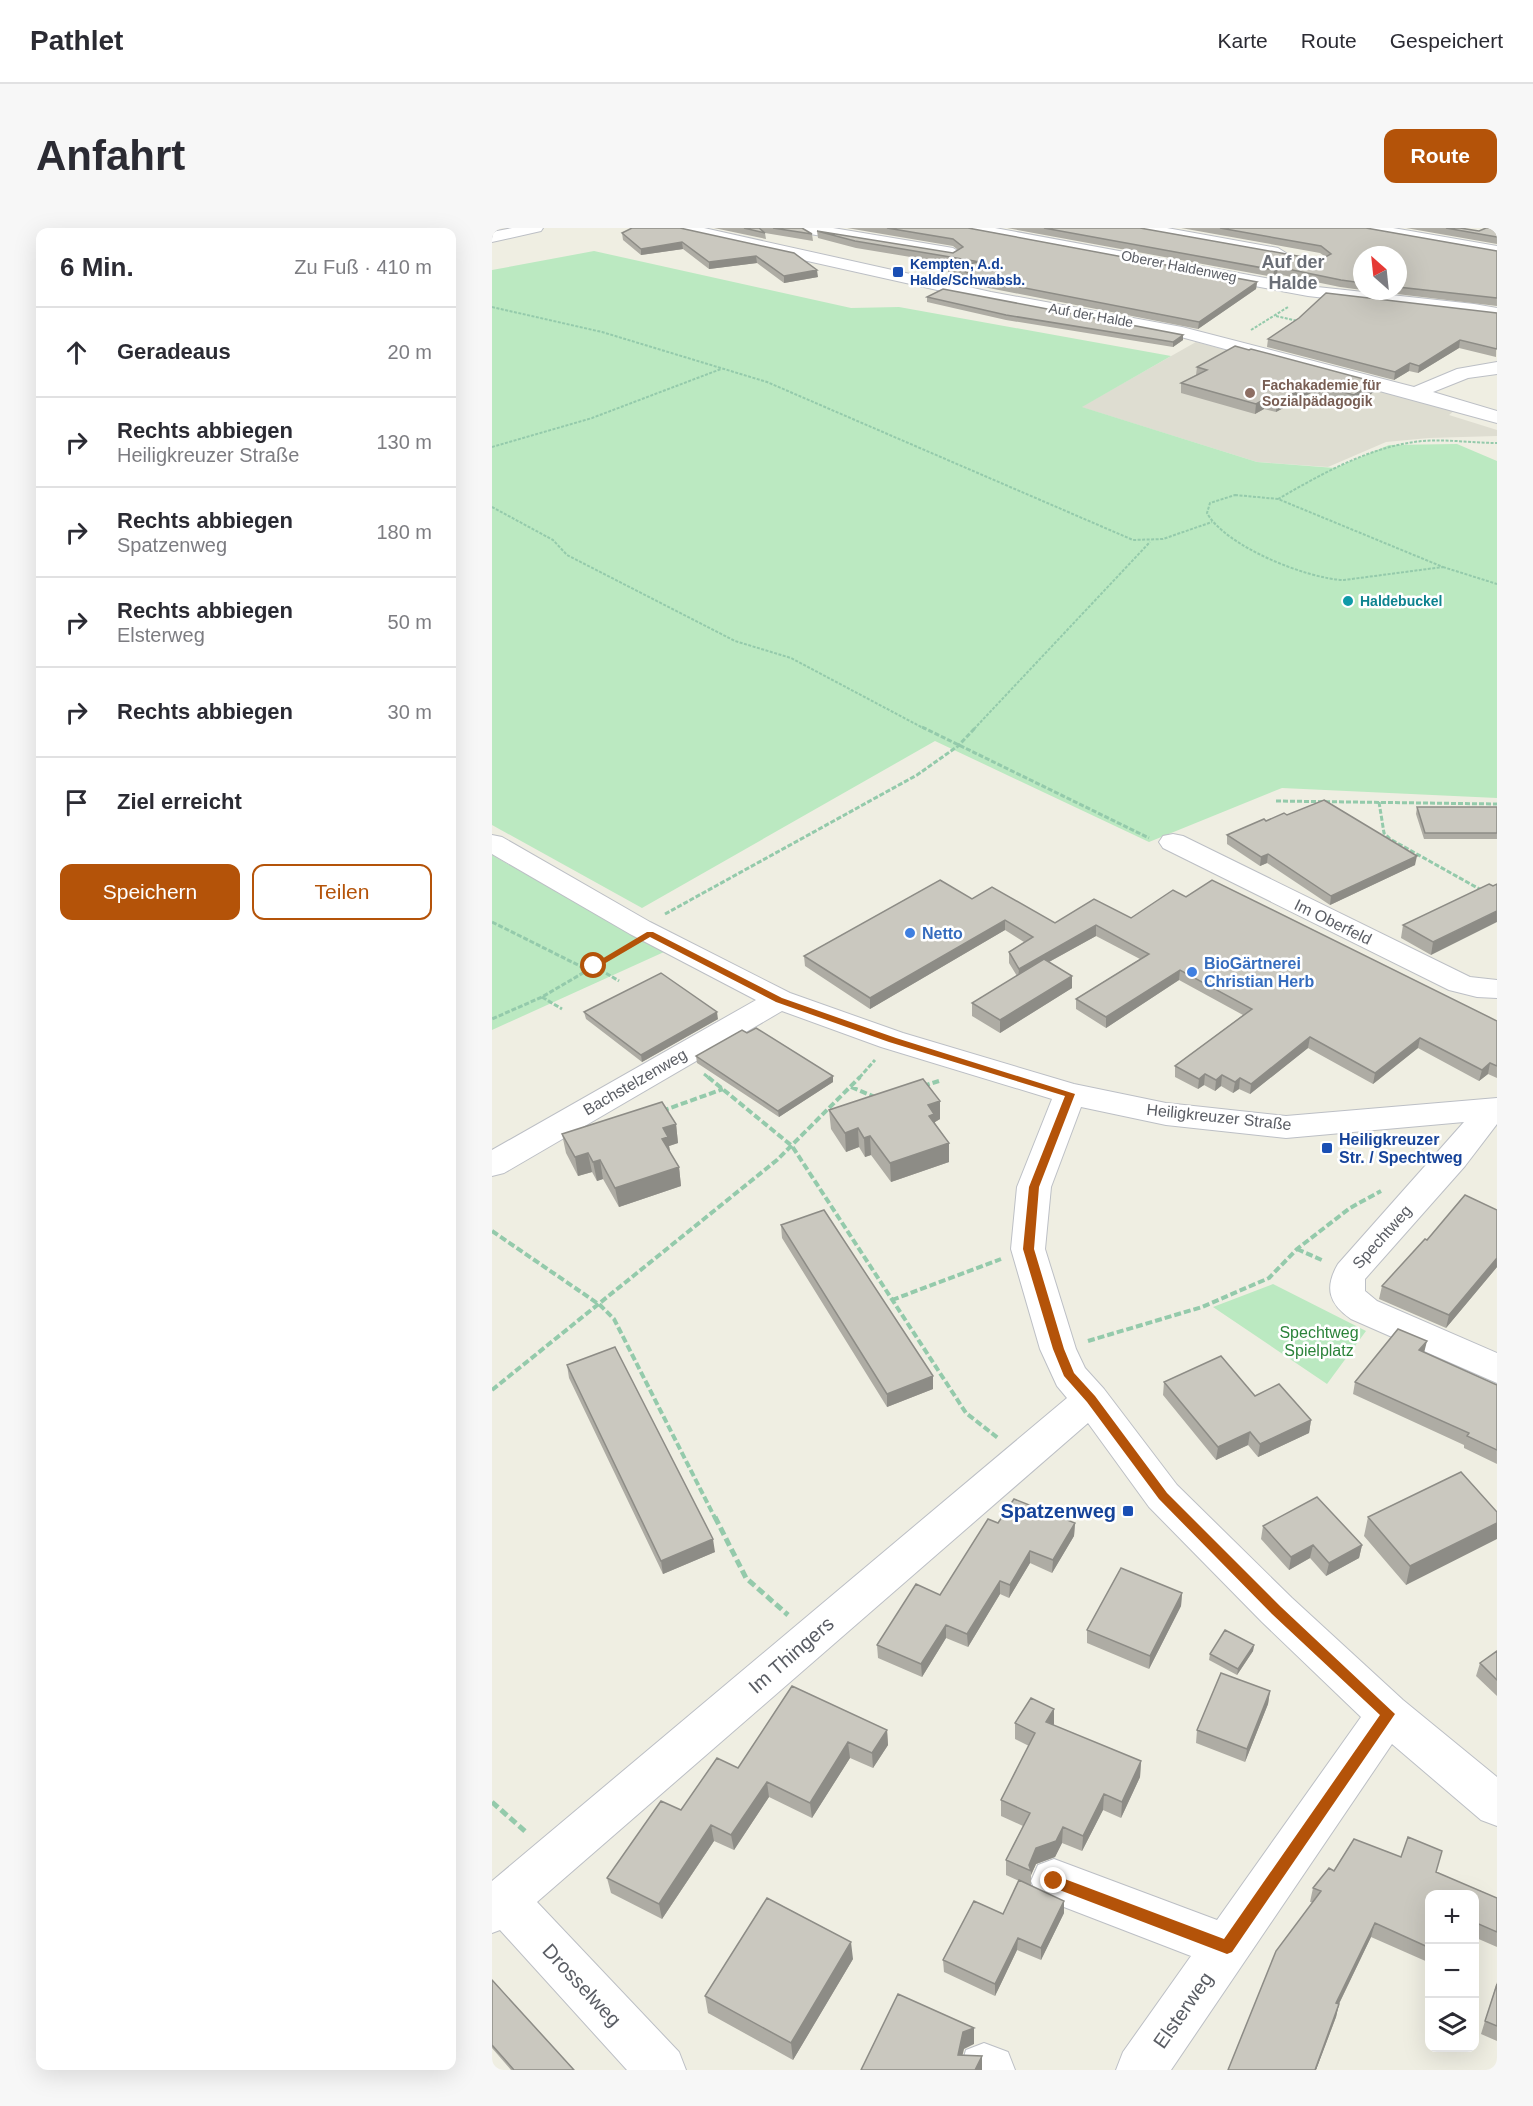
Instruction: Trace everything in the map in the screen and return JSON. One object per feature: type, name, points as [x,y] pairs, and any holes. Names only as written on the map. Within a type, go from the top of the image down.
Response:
[{"type":"street","points":[[492,237],[535,228]]},
{"type":"street","name":"Auf der Halde","points":[[682,228],[991,297],[1182,332],[1415,393],[1497,417]]},
{"type":"street","points":[[732,240],[759,228]]},
{"type":"street","points":[[804,228],[911,254],[953,253]]},
{"type":"street","name":"Oberer Haldenweg","points":[[969,228],[1308,291],[1497,313]]},
{"type":"street","points":[[1141,228],[1297,256]]},
{"type":"street","points":[[1366,228],[1497,251]]},
{"type":"street","points":[[886,273],[939,233]]},
{"type":"street","points":[[1415,393],[1464,373],[1497,368]]},
{"type":"street","name":"Im Oberfeld","points":[[1173,842],[1460,984],[1478,988],[1497,988]]},
{"type":"street","name":"Heiligkreuzer Straße","points":[[492,843],[654,925],[779,1000],[892,1040],[1070,1094],[1166,1114],[1286,1127],[1494,1109]]},
{"type":"street","name":"Bachstelzenweg","points":[[492,1165],[779,1000]]},
{"type":"street","points":[[1070,1094],[1034,1187],[1028,1249],[1058,1349],[1070,1376],[1091,1399],[1163,1496],[1276,1610],[1388,1714],[1497,1805]]},
{"type":"street","name":"Spechtweg","points":[[1494,1109],[1350,1273],[1345,1282],[1346,1291],[1354,1303],[1364,1310],[1497,1369]]},
{"type":"street","name":"Im Thingers","points":[[498,1906],[1091,1399]]},
{"type":"street","name":"Elsterweg","points":[[1142,2070],[1388,1714]]},
{"type":"street","points":[[1054,1881],[1227,1947]]},
{"type":"street","name":"Drosselweg","points":[[498,1906],[661,2070]]},
{"type":"path","points":[[492,307],[602,332],[767,382],[1133,540],[1150,542],[1164,540],[1212,522]]},
{"type":"path","points":[[1280,313],[1276,315],[1308,323]]},
{"type":"path","points":[[492,447],[592,418],[722,369]]},
{"type":"path","points":[[1278,499],[1323,473],[1390,447],[1435,441],[1497,443]]},
{"type":"path","points":[[1443,567],[1344,580],[1317,578],[1276,561],[1238,541],[1212,522],[1207,513],[1210,503],[1235,495],[1278,499],[1443,567],[1497,584]]},
{"type":"path","points":[[492,507],[553,540],[567,555],[735,641],[791,657],[958,746],[1155,841],[1173,842]]},
{"type":"path","points":[[492,1019],[542,997],[588,970],[654,925],[917,775],[958,746],[1150,542]]},
{"type":"path","points":[[1276,801],[1497,804]]},
{"type":"path","points":[[1379,802],[1384,833],[1390,839],[1489,894]]},
{"type":"path","points":[[1379,844],[1390,839]]},
{"type":"path","points":[[1471,895],[1478,889]]},
{"type":"path","points":[[492,922],[588,970]]},
{"type":"path","points":[[594,966],[619,981]]},
{"type":"path","points":[[542,997],[562,1009]]},
{"type":"path","points":[[492,1390],[600,1305],[792,1146],[851,1087],[892,1040]]},
{"type":"path","points":[[679,1056],[792,1146],[966,1413],[1022,1456]]},
{"type":"path","points":[[913,1088],[959,1075],[971,1064]]},
{"type":"path","points":[[851,1087],[879,1098]]},
{"type":"path","points":[[659,1112],[723,1089]]},
{"type":"path","points":[[1058,1349],[1202,1307],[1269,1278],[1298,1249],[1350,1208],[1389,1186]]},
{"type":"path","points":[[492,1231],[600,1305],[614,1319],[746,1578],[813,1636]]},
{"type":"path","points":[[892,1300],[1028,1249]]},
{"type":"path","points":[[492,1802],[554,1858]]},
{"type":"shaded area","name":"Fachakademie für Sozialpädagogik","points":[[1196,342],[1455,410],[1449,415],[1497,430],[1497,436],[1386,442],[1328,467],[1257,462],[1081,407]]},
{"type":"green space","points":[[594,251],[851,308],[899,307],[1171,356],[1082,407],[1257,462],[1335,468],[1389,445],[1457,444],[1497,461],[1497,798],[1282,788],[1149,842],[935,741],[642,908],[492,825],[492,270]]},
{"type":"green space","points":[[492,855],[664,952],[492,1030]]},
{"type":"green space","name":"Spechtweg Spielplatz","points":[[1273,1284],[1366,1331],[1327,1384],[1213,1307]]},
{"type":"building","points":[[632,228],[680,228],[794,253],[817,270],[784,276],[756,256],[709,262],[682,242],[641,249],[622,233]]},
{"type":"building","points":[[744,228],[759,228],[765,233]]},
{"type":"building","points":[[773,228],[802,228],[812,234]]},
{"type":"building","points":[[887,228],[968,228],[1257,282],[1199,322],[963,276],[970,273],[948,267],[980,262],[855,241],[817,231],[953,253],[963,247],[953,239]]},
{"type":"building","points":[[1044,228],[1140,228],[1320,260],[1331,254],[1321,246],[1220,228],[1366,228],[1497,251],[1497,298],[1407,288],[1407,246],[1353,246],[1353,282],[1278,267],[1274,270]]},
{"type":"building","points":[[1446,228],[1479,231],[1486,228],[1497,228],[1497,237]]},
{"type":"building","points":[[943,289],[1183,335],[1173,342],[1006,315],[927,297]]},
{"type":"building","points":[[1326,293],[1353,296],[1353,300],[1386,300],[1497,313],[1497,349],[1460,340],[1419,366],[1410,363],[1395,372],[1268,339],[1299,318]]},
{"type":"building","points":[[1235,346],[1375,382],[1354,395],[1312,383],[1277,402],[1265,399],[1256,404],[1181,383],[1207,370],[1197,367]]},
{"type":"building","points":[[1324,800],[1417,856],[1331,896],[1268,854],[1261,857],[1227,835],[1264,819],[1266,821],[1284,813],[1287,815]]},
{"type":"building","points":[[1417,807],[1497,807],[1497,833],[1425,833]]},
{"type":"building","points":[[940,880],[972,899],[992,887],[1055,923],[1094,899],[1131,918],[1173,890],[1186,897],[1212,880],[1497,1021],[1497,1066],[1490,1063],[1482,1070],[1420,1038],[1375,1073],[1310,1037],[1251,1084],[1240,1078],[1235,1082],[1222,1075],[1216,1080],[1205,1074],[1199,1079],[1175,1066],[1252,1009],[1180,970],[1106,1017],[1076,999],[1149,954],[1096,925],[1019,969],[1009,952],[1033,937],[1005,920],[870,998],[804,956]]},
{"type":"building","points":[[1489,884],[1493,886],[1497,884],[1497,911],[1433,942],[1403,925]]},
{"type":"building","points":[[1044,959],[1072,976],[1000,1020],[972,1003]]},
{"type":"building","points":[[661,973],[717,1012],[641,1055],[584,1012]]},
{"type":"building","points":[[756,1028],[833,1076],[778,1111],[696,1056],[742,1030],[747,1033]]},
{"type":"building","points":[[923,1079],[940,1101],[928,1105],[934,1114],[929,1116],[949,1143],[890,1163],[870,1136],[864,1138],[858,1128],[845,1133],[829,1110]]},
{"type":"building","points":[[662,1102],[676,1124],[663,1128],[668,1137],[662,1139],[679,1167],[615,1188],[600,1160],[593,1162],[588,1153],[575,1157],[562,1134]]},
{"type":"building","points":[[1465,1195],[1497,1210],[1497,1258],[1449,1315],[1382,1286],[1425,1239],[1427,1240]]},
{"type":"building","points":[[824,1210],[933,1376],[887,1394],[781,1225]]},
{"type":"building","points":[[1398,1329],[1427,1341],[1419,1350],[1497,1385],[1497,1450],[1467,1436],[1469,1433],[1355,1382]]},
{"type":"building","points":[[615,1347],[713,1539],[661,1561],[567,1365]]},
{"type":"building","points":[[1221,1356],[1255,1396],[1279,1384],[1311,1420],[1260,1444],[1250,1432],[1218,1447],[1164,1382]]},
{"type":"building","points":[[1461,1472],[1497,1512],[1497,1523],[1410,1566],[1368,1517]]},
{"type":"building","points":[[1317,1497],[1362,1545],[1329,1563],[1313,1545],[1291,1557],[1263,1526]]},
{"type":"building","points":[[1014,1499],[1075,1523],[1053,1560],[1030,1551],[1010,1585],[1000,1581],[967,1634],[946,1625],[921,1664],[877,1645],[916,1584],[940,1595],[988,1519],[998,1523]]},
{"type":"building","points":[[1121,1568],[1182,1593],[1150,1656],[1087,1630]]},
{"type":"building","points":[[1225,1630],[1254,1645],[1238,1669],[1210,1654]]},
{"type":"building","points":[[1497,1651],[1497,1680],[1480,1663]]},
{"type":"building","points":[[1221,1673],[1270,1691],[1247,1749],[1197,1730]]},
{"type":"building","points":[[792,1686],[887,1730],[872,1753],[848,1742],[810,1803],[767,1782],[731,1835],[711,1825],[659,1904],[607,1878],[661,1801],[681,1810],[717,1758],[738,1768]]},
{"type":"building","points":[[1031,1698],[1054,1709],[1046,1722],[1141,1761],[1122,1802],[1104,1794],[1083,1836],[1063,1827],[1056,1841],[1036,1848],[1029,1865],[1031,1871],[1006,1860],[1030,1813],[1001,1800],[1035,1733],[1015,1723]]},
{"type":"building","points":[[1408,1837],[1442,1851],[1436,1872],[1478,1890],[1425,1890],[1425,1946],[1375,1923],[1336,2003],[1339,2004],[1315,2070],[1228,2070],[1276,1951],[1321,1891],[1313,1888],[1329,1868],[1334,1871],[1354,1839],[1401,1857]]},
{"type":"building","points":[[1019,1880],[1064,1901],[1041,1948],[1018,1938],[995,1984],[943,1960],[974,1901],[1003,1914]]},
{"type":"building","points":[[1479,1890],[1497,1898],[1497,1932],[1479,1924]]},
{"type":"building","points":[[767,1898],[851,1942],[791,2043],[705,1996]]},
{"type":"building","points":[[492,1980],[574,2070],[514,2070],[492,2045]]},
{"type":"building","points":[[1497,1984],[1497,2026],[1485,2021]]},
{"type":"building","points":[[898,1994],[974,2028],[963,2032],[958,2055],[982,2056],[975,2070],[861,2070]]},
{"type":"place","name":"Kempten, A.d. Halde/Schwabsb.","points":[[898,272]]},
{"type":"place","name":"Fachakademie für Sozialpädagogik","points":[[1250,393]]},
{"type":"place","name":"Haldebuckel","points":[[1348,601]]},
{"type":"place","name":"Netto","points":[[910,933]]},
{"type":"place","name":"BioGärtnerei Christian Herb","points":[[1192,972]]},
{"type":"place","name":"Heiligkreuzer Str. / Spechtweg","points":[[1327,1148]]},
{"type":"place","name":"Spatzenweg","points":[[1128,1511]]},
{"type":"district","name":"Auf der Halde","points":[[1293,272]]},
{"type":"route","points":[[594,966],[650,933],[779,1000],[892,1040],[1070,1094],[1034,1187],[1028,1249],[1058,1349],[1070,1376],[1091,1399],[1163,1496],[1276,1610],[1388,1714],[1227,1947],[1054,1881]]}]
